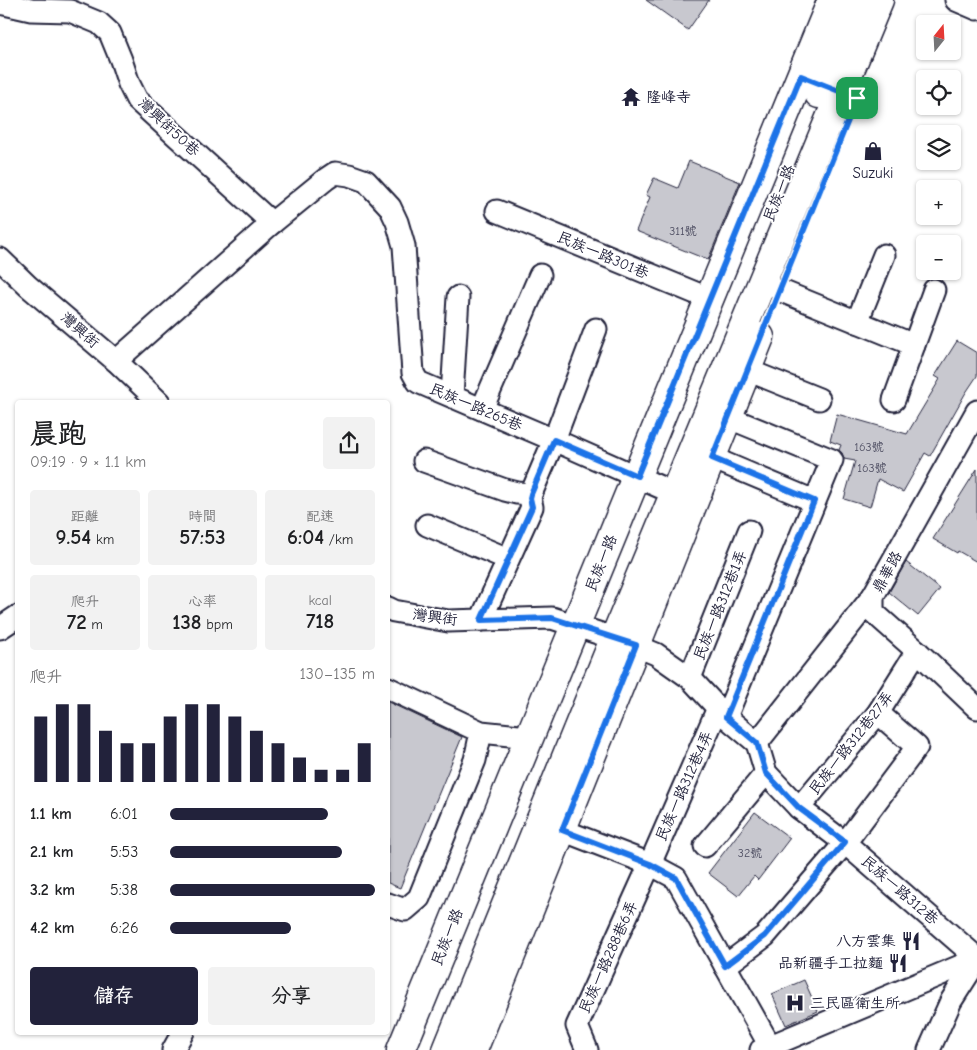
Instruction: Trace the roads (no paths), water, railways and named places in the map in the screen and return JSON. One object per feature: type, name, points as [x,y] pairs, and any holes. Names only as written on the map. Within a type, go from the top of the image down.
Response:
[{"type":"main road","name":"民族一路","points":[[447,1050],[618,639],[831,87],[832,0]]},
{"type":"main road","name":"民族一路","points":[[428,1050],[618,639],[712,458],[779,290],[831,87],[857,0]]},
{"type":"main road","name":"民族一路","points":[[473,1050],[562,830],[618,639],[648,482],[710,299],[879,0]]},
{"type":"main road","name":"民族一路","points":[[401,1050],[575,626],[648,482],[831,87],[896,0]]},
{"type":"street","points":[[956,0],[977,9]]},
{"type":"street","name":"灣興街50巷","points":[[0,3],[31,10],[70,11],[100,23],[110,33],[129,84],[138,100],[272,223]]},
{"type":"street","name":"民族一路265巷","points":[[272,223],[326,179],[335,174],[349,175],[366,181],[390,207],[397,222],[404,246],[413,373],[418,382],[648,482]]},
{"type":"street","name":"民族一路301巷","points":[[497,211],[710,299]]},
{"type":"street","points":[[116,361],[272,223]]},
{"type":"street","points":[[857,322],[884,255]]},
{"type":"street","name":"灣興街","points":[[0,259],[28,286],[116,361],[157,400]]},
{"type":"street","points":[[482,409],[540,275]]},
{"type":"street","points":[[779,290],[914,345]]},
{"type":"street","points":[[894,400],[934,290]]},
{"type":"street","points":[[452,396],[458,297]]},
{"type":"street","points":[[481,620],[532,507],[531,494],[554,440],[596,329]]},
{"type":"street","points":[[747,370],[819,399]]},
{"type":"street","name":"民族一路312巷4弄","points":[[650,864],[722,712],[832,460],[728,417]]},
{"type":"street","name":"鼎華路","points":[[975,421],[873,596],[874,612],[975,701]]},
{"type":"street","points":[[712,458],[814,501]]},
{"type":"street","points":[[424,461],[505,490],[531,494]]},
{"type":"street","points":[[427,525],[508,559]]},
{"type":"street","name":"民族一路312巷1弄","points":[[690,678],[749,531]]},
{"type":"street","points":[[618,639],[656,654],[690,678],[722,712],[757,743],[873,596]]},
{"type":"street","name":"灣興街","points":[[390,609],[448,621],[552,618],[618,639]]},
{"type":"street","points":[[0,628],[15,618]]},
{"type":"street","name":"民族一路312巷27弄","points":[[799,808],[878,713],[917,651]]},
{"type":"street","points":[[390,689],[482,732],[529,737]]},
{"type":"street","points":[[725,966],[765,936],[845,842],[917,747],[878,713]]},
{"type":"street","points":[[390,905],[405,910],[419,898],[476,760],[482,732]]},
{"type":"street","name":"民族一路312巷","points":[[757,743],[766,773],[799,808],[845,842],[977,959]]},
{"type":"street","points":[[705,846],[766,773]]},
{"type":"street","points":[[562,830],[650,864],[676,878],[725,966],[765,1048],[977,959]]},
{"type":"street","name":"民族一路288巷6弄","points":[[587,1050],[577,1026],[650,864]]},
{"type":"street","points":[[929,1050],[951,1002],[977,959]]},
{"type":"street","points":[[173,1050],[181,1035]]},
{"type":"place","name":"隆峰寺","points":[[631,97]]},
{"type":"place","name":"Suzuki","points":[[873,151]]},
{"type":"place","name":"八方雲集","points":[[911,941]]},
{"type":"place","name":"品新疆手工拉麵","points":[[898,963]]},
{"type":"place","name":"三民區衛生所","points":[[795,1003]]}]
